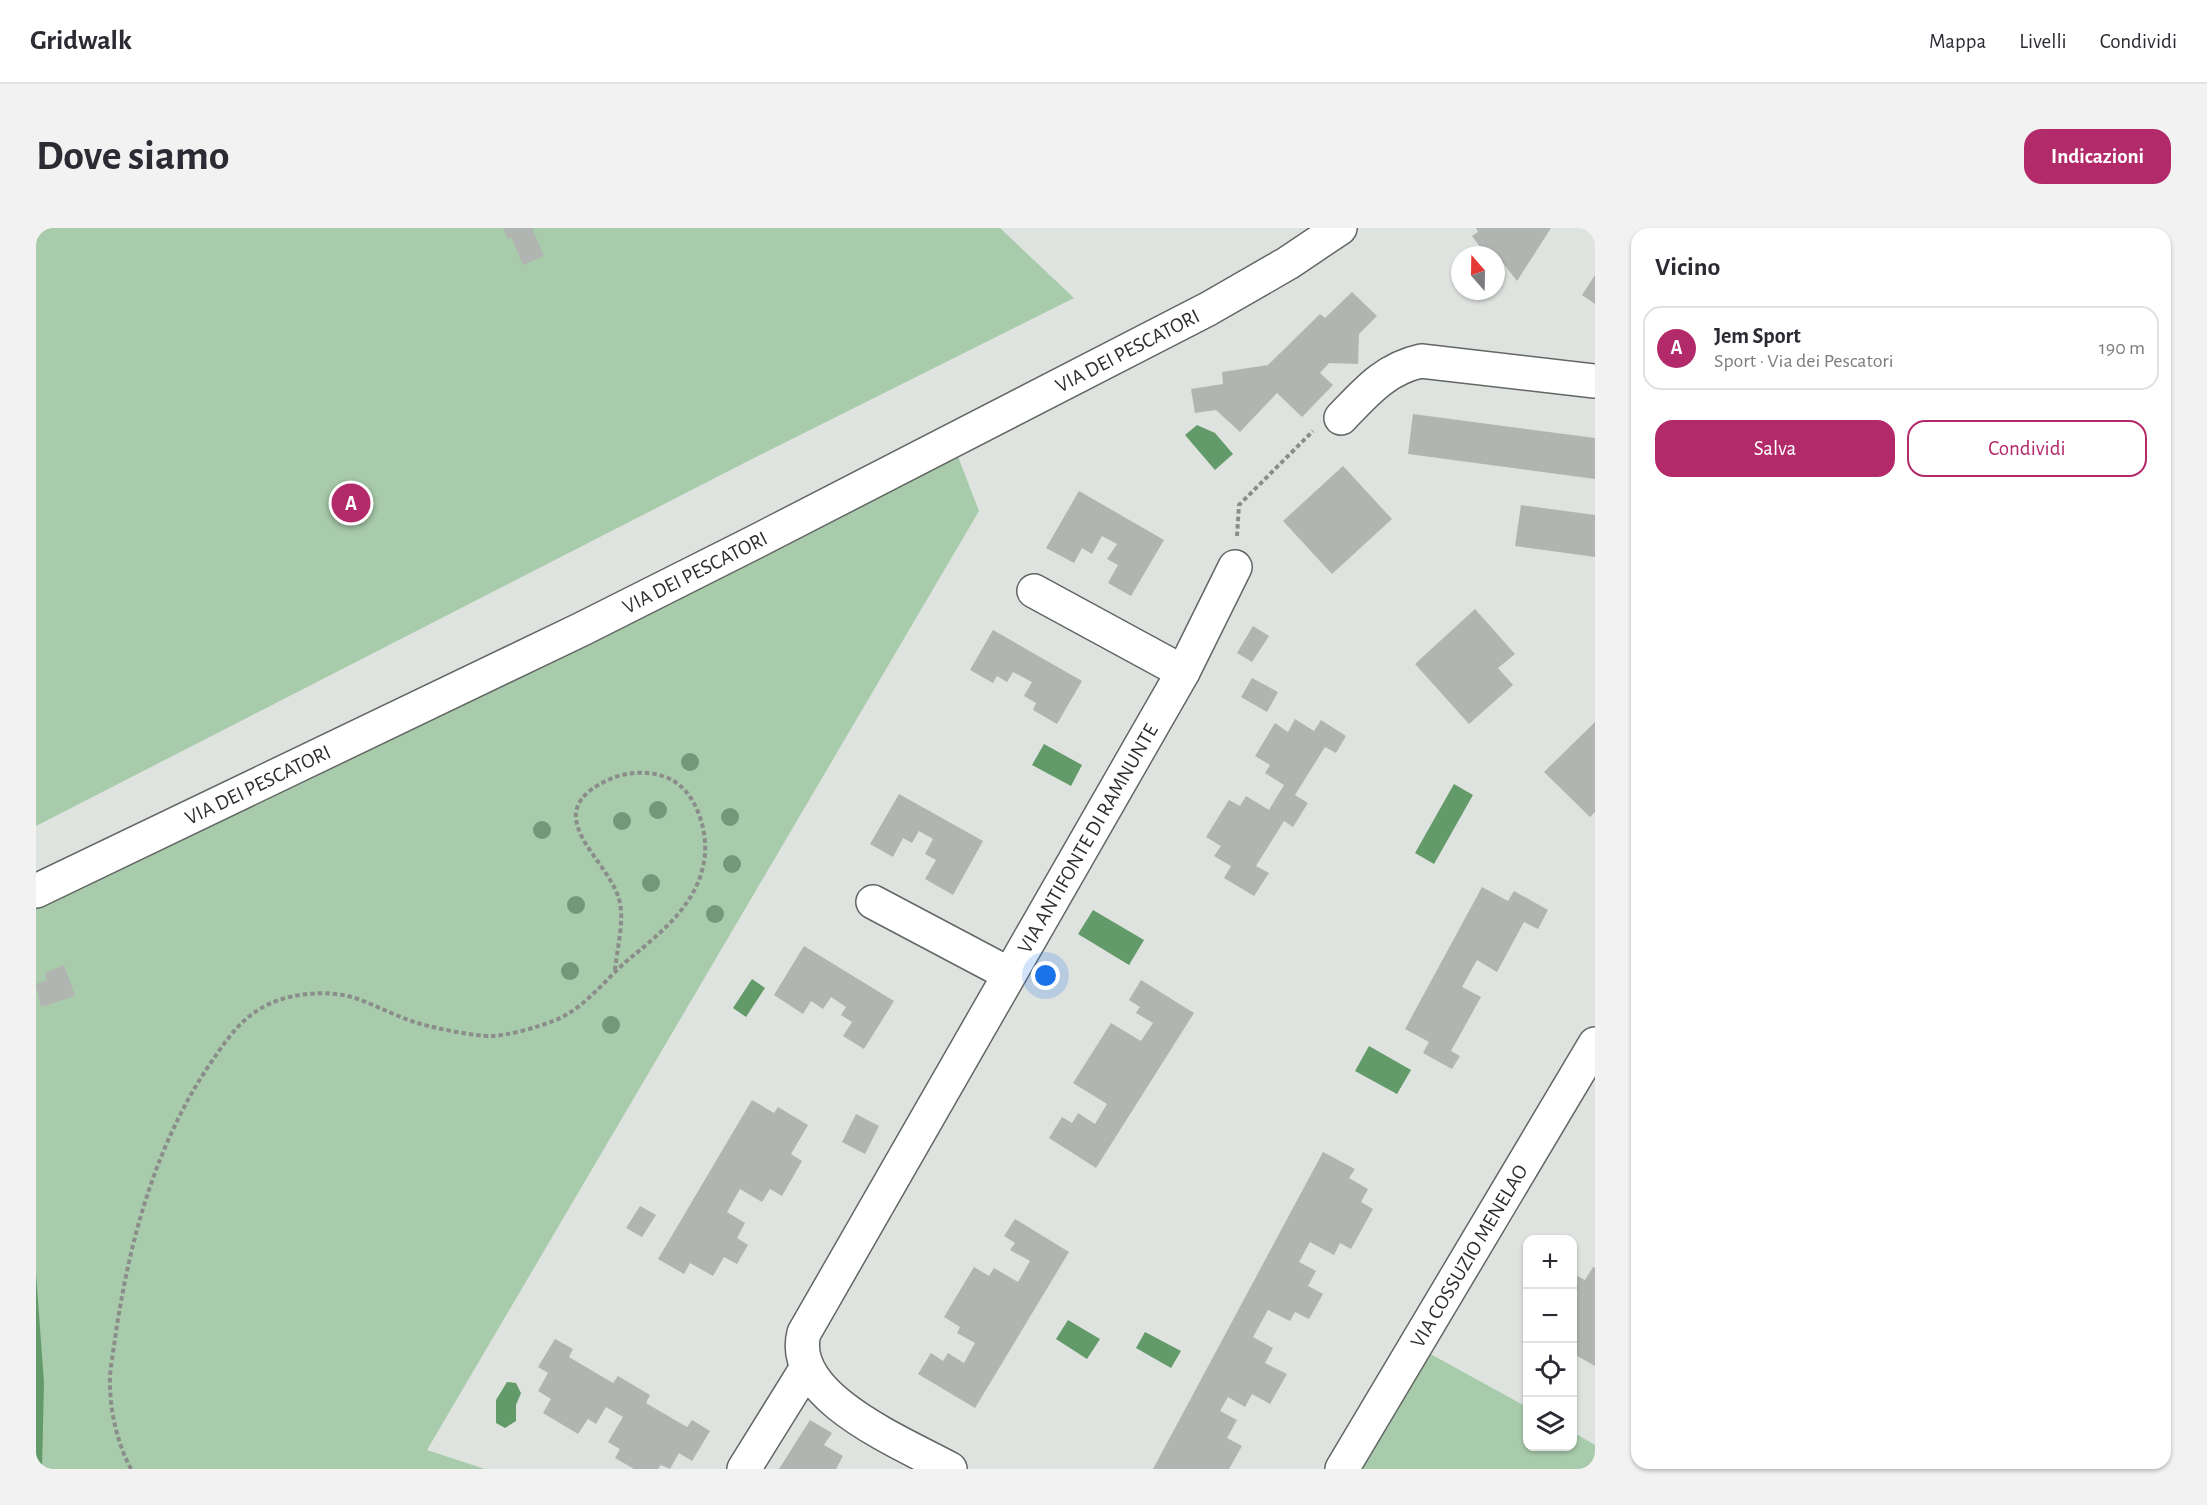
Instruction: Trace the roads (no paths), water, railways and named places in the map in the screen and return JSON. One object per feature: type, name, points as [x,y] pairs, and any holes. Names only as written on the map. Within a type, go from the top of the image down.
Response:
[{"type":"street","name":"VIA DEI PESCATORI","points":[[36,891],[582,629],[765,537],[1208,309],[1288,263],[1340,228]]},
{"type":"street","points":[[1341,418],[1382,377],[1395,369],[1421,361],[1595,381]]},
{"type":"street","name":"VIA ANTIFONTE DI RAMNUNTE","points":[[806,1369],[801,1348],[808,1325],[1183,672],[1235,567]]},
{"type":"street","points":[[1034,591],[1183,672]]},
{"type":"street","points":[[873,902],[1010,974]]},
{"type":"street","name":"VIA COSSUZIO MENELAO","points":[[1342,1469],[1595,1044]]},
{"type":"street","points":[[744,1469],[806,1369],[821,1388],[844,1409],[950,1469]]},
{"type":"place","name":"Jem Sport","points":[[351,503]]}]
